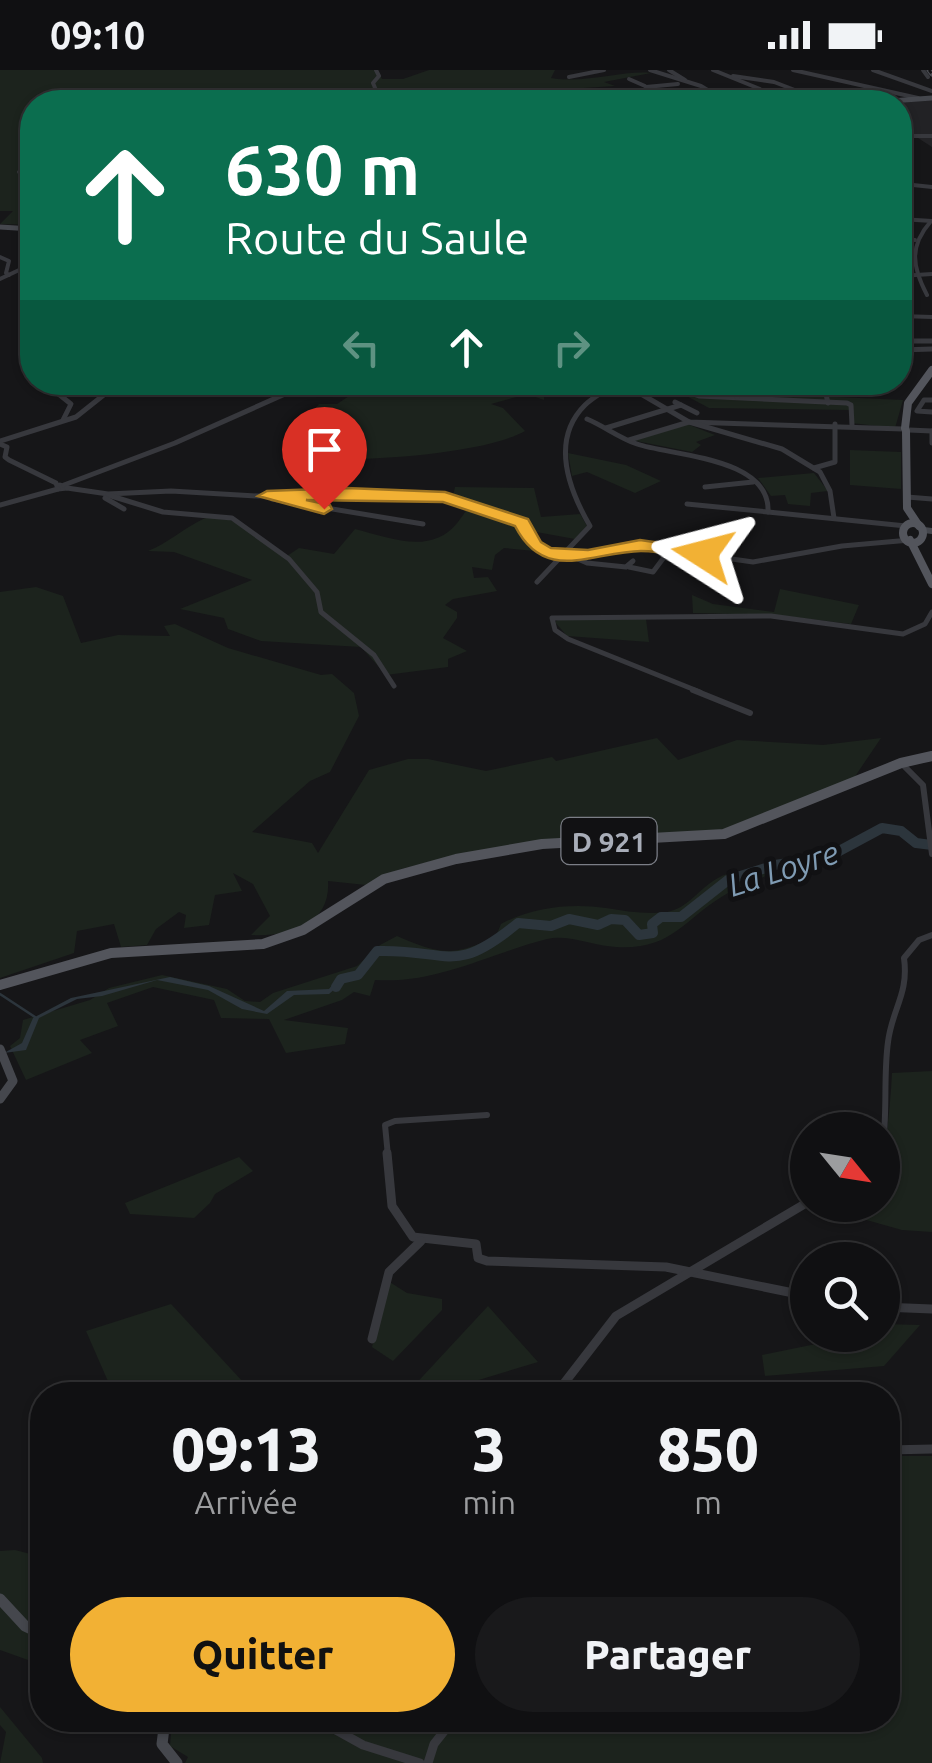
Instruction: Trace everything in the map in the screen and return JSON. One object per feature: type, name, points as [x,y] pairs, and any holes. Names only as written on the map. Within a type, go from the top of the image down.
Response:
[{"type":"main road","points":[[932,370],[908,403],[906,429],[907,497],[920,561],[932,584]]},
{"type":"main road","name":"D 921","points":[[0,986],[111,954],[263,944],[319,920],[384,880],[412,869],[542,844],[724,834],[764,822],[932,754]]},
{"type":"street","points":[[582,70],[588,73]]},
{"type":"street","points":[[569,77],[604,70]]},
{"type":"street","points":[[650,70],[707,90]]},
{"type":"street","points":[[669,70],[687,82]]},
{"type":"street","points":[[713,70],[795,90]]},
{"type":"street","points":[[793,70],[882,90]]},
{"type":"street","points":[[873,70],[932,96]]},
{"type":"street","points":[[922,70],[928,76]]},
{"type":"street","points":[[733,76],[762,90]]},
{"type":"street","points":[[629,78],[649,90]]},
{"type":"street","points":[[646,87],[687,82]]},
{"type":"street","points":[[912,99],[932,96]]},
{"type":"street","points":[[912,97],[917,98]]},
{"type":"street","points":[[912,98],[917,98]]},
{"type":"street","points":[[913,185],[932,187]]},
{"type":"street","points":[[912,246],[932,222]]},
{"type":"street","points":[[0,257],[9,260],[9,275]]},
{"type":"street","points":[[912,259],[927,295]]},
{"type":"street","points":[[0,279],[20,270]]},
{"type":"street","points":[[912,275],[932,274]]},
{"type":"street","points":[[60,395],[70,404],[63,420]]},
{"type":"street","points":[[104,395],[76,417],[0,442],[8,449],[5,457],[62,487],[105,494],[162,512],[232,518],[289,560],[317,592],[321,612],[374,655],[394,686]]},
{"type":"street","points":[[0,505],[62,487],[175,443],[233,419],[275,395]]},
{"type":"street","points":[[537,582],[568,556],[590,526],[564,462],[566,436],[583,408],[600,395]]},
{"type":"street","points":[[642,395],[713,433],[764,443],[814,468],[833,488],[834,518]]},
{"type":"street","points":[[696,395],[851,405],[852,425]]},
{"type":"street","points":[[826,395],[828,403]]},
{"type":"street","points":[[932,400],[924,400],[920,413],[932,412]]},
{"type":"street","points":[[606,428],[667,410],[678,403],[697,413]]},
{"type":"street","points":[[587,419],[627,440],[654,449],[714,459],[746,473],[770,504],[768,512]]},
{"type":"street","points":[[627,440],[689,422],[835,424],[932,431],[932,443]]},
{"type":"street","points":[[814,468],[834,462],[835,424]]},
{"type":"street","points":[[705,487],[754,482]]},
{"type":"street","points":[[105,494],[171,491],[445,497],[522,522],[538,550],[595,565],[631,564],[654,572],[671,548]]},
{"type":"street","points":[[105,494],[124,510]]},
{"type":"street","points":[[267,496],[423,524]]},
{"type":"street","points":[[907,497],[932,498]]},
{"type":"street","points":[[687,504],[880,522],[917,532]]},
{"type":"street","points":[[568,556],[640,546],[753,562],[886,542],[917,532]]},
{"type":"street","points":[[750,713],[568,640],[555,630],[552,618],[771,616],[903,634],[926,624],[932,612]]},
{"type":"street","points":[[902,763],[923,785],[929,848]]},
{"type":"street","points":[[884,1112],[889,1033],[906,996],[908,982],[904,958],[919,940],[932,935]]},
{"type":"street","points":[[0,1099],[13,1080],[3,1054]]},
{"type":"street","points":[[487,1115],[395,1121],[385,1126],[392,1206],[413,1237],[476,1244],[478,1258],[488,1262],[627,1263],[790,1292]]},
{"type":"street","points":[[566,1382],[616,1316],[790,1212]]},
{"type":"street","points":[[372,1339],[388,1274],[421,1240]]},
{"type":"street","points":[[900,1307],[932,1309]]},
{"type":"street","points":[[900,1450],[932,1449]]},
{"type":"street","points":[[0,1599],[30,1628]]},
{"type":"street","points":[[162,1732],[164,1758],[177,1763]]},
{"type":"street","points":[[340,1732],[364,1745],[420,1763]]},
{"type":"street","points":[[428,1763],[434,1744],[444,1732]]},
{"type":"shaded area","points":[[0,70],[377,70],[382,79],[403,79],[429,70],[555,70],[551,78],[564,79],[651,73],[604,82],[615,86],[553,90],[20,90],[20,225],[0,224],[13,211],[0,211]]},
{"type":"shaded area","points":[[932,97],[932,147],[912,136],[912,100]]},
{"type":"shaded area","points":[[351,395],[523,395],[491,404],[503,408],[525,431],[504,440],[445,452],[376,458],[291,458],[341,450],[341,437],[353,436],[351,432],[297,432],[319,404],[337,404]]},
{"type":"shaded area","points":[[685,395],[838,395],[903,400],[895,428],[851,423],[849,410],[709,408]]},
{"type":"shaded area","points":[[687,424],[715,435],[696,442],[701,445],[692,452],[631,440]]},
{"type":"shaded area","points":[[850,450],[901,452],[901,489],[850,485]]},
{"type":"shaded area","points":[[568,453],[626,465],[661,481],[635,493],[587,472],[572,476]]},
{"type":"shaded area","points":[[814,473],[828,491],[811,493],[810,506],[788,504],[785,495],[771,496],[758,478]]},
{"type":"shaded area","points":[[455,487],[534,488],[541,517],[580,514],[587,526],[575,539],[531,531],[522,520],[506,516],[520,525],[535,551],[504,548],[495,555],[492,570],[472,567],[474,578],[488,577],[497,591],[453,599],[445,605],[457,612],[457,618],[443,638],[467,651],[448,659],[448,667],[386,675],[361,647],[261,641],[228,629],[224,618],[180,609],[252,580],[174,552],[148,551],[213,517],[235,522],[287,556],[299,548],[334,554],[355,529],[396,540],[423,542],[447,532],[465,513],[469,502],[453,496]]},
{"type":"shaded area","points":[[36,587],[63,596],[81,643],[118,635],[170,636],[164,626],[175,624],[228,648],[321,675],[332,674],[354,693],[359,716],[330,772],[310,781],[252,832],[312,843],[318,853],[369,770],[408,759],[428,759],[486,771],[552,757],[556,761],[657,738],[678,760],[737,740],[823,745],[881,738],[854,778],[723,831],[445,858],[401,869],[366,885],[328,881],[323,908],[315,918],[279,934],[251,935],[270,916],[253,884],[233,873],[242,891],[215,895],[209,925],[184,928],[186,915],[179,912],[156,929],[147,945],[121,947],[114,924],[77,931],[74,953],[0,978],[0,592]]},
{"type":"shaded area","points":[[780,589],[859,605],[851,624],[777,615],[693,613],[692,595],[713,604],[774,612]]},
{"type":"shaded area","points":[[561,618],[646,619],[649,642],[567,636],[555,622]]},
{"type":"shaded area","points":[[778,868],[723,896],[675,932],[651,944],[616,947],[547,939],[441,973],[375,980],[370,996],[354,992],[284,1020],[348,1028],[345,1044],[286,1053],[269,1019],[221,1018],[214,1000],[153,987],[107,1003],[118,1026],[80,1040],[92,1053],[26,1080],[10,1046],[20,1038],[23,1020],[90,1000],[109,988],[162,975],[227,989],[245,1001],[260,1002],[273,993],[357,966],[397,936],[437,950],[458,950],[496,936],[501,924],[513,918],[539,910],[579,906],[667,912],[682,906],[724,875]]},
{"type":"shaded area","points":[[170,977],[209,986],[264,1011],[287,991],[329,989],[339,977],[345,980],[329,994],[294,995],[267,1014],[242,1009],[208,990],[157,980],[77,999],[39,1018],[26,1050],[4,1053],[22,1043],[33,1018],[71,998]]},
{"type":"shaded area","points":[[932,1071],[932,1232],[902,1230],[874,1222],[900,1222],[900,1112],[888,1112],[892,1073]]},
{"type":"shaded area","points":[[239,1157],[253,1171],[215,1194],[194,1218],[130,1214],[125,1203]]},
{"type":"shaded area","points":[[388,1281],[407,1293],[442,1299],[442,1310],[393,1361],[372,1347]]},
{"type":"shaded area","points":[[171,1304],[243,1382],[108,1382],[86,1331]]},
{"type":"shaded area","points":[[488,1306],[538,1362],[472,1382],[417,1382]]},
{"type":"shaded area","points":[[900,1324],[920,1325],[900,1348]]},
{"type":"shaded area","points":[[790,1349],[896,1352],[884,1366],[765,1376],[762,1355]]},
{"type":"shaded area","points":[[900,1456],[932,1456],[932,1763],[185,1763],[188,1757],[170,1746],[171,1732],[900,1732]]},
{"type":"shaded area","points":[[0,1551],[30,1554],[30,1661],[0,1650]]},
{"type":"shaded area","points":[[0,1707],[43,1763],[0,1763],[6,1732],[0,1725]]},
{"type":"waterway","name":"La Loyre","points":[[336,987],[341,979],[358,975],[377,951],[464,955],[496,940],[518,923],[551,926],[569,919],[598,925],[611,919],[625,920],[639,935],[653,933],[652,924],[661,917],[681,917],[728,880],[775,865],[828,857],[882,828],[901,831],[916,843],[932,845]]},
{"type":"waterway","points":[[0,994],[35,1017]]},
{"type":"railway","points":[[929,70],[932,74]]},
{"type":"route","points":[[324,509],[267,496],[346,493],[445,497],[522,522],[538,550],[547,553],[588,556],[640,546],[703,554]]}]
